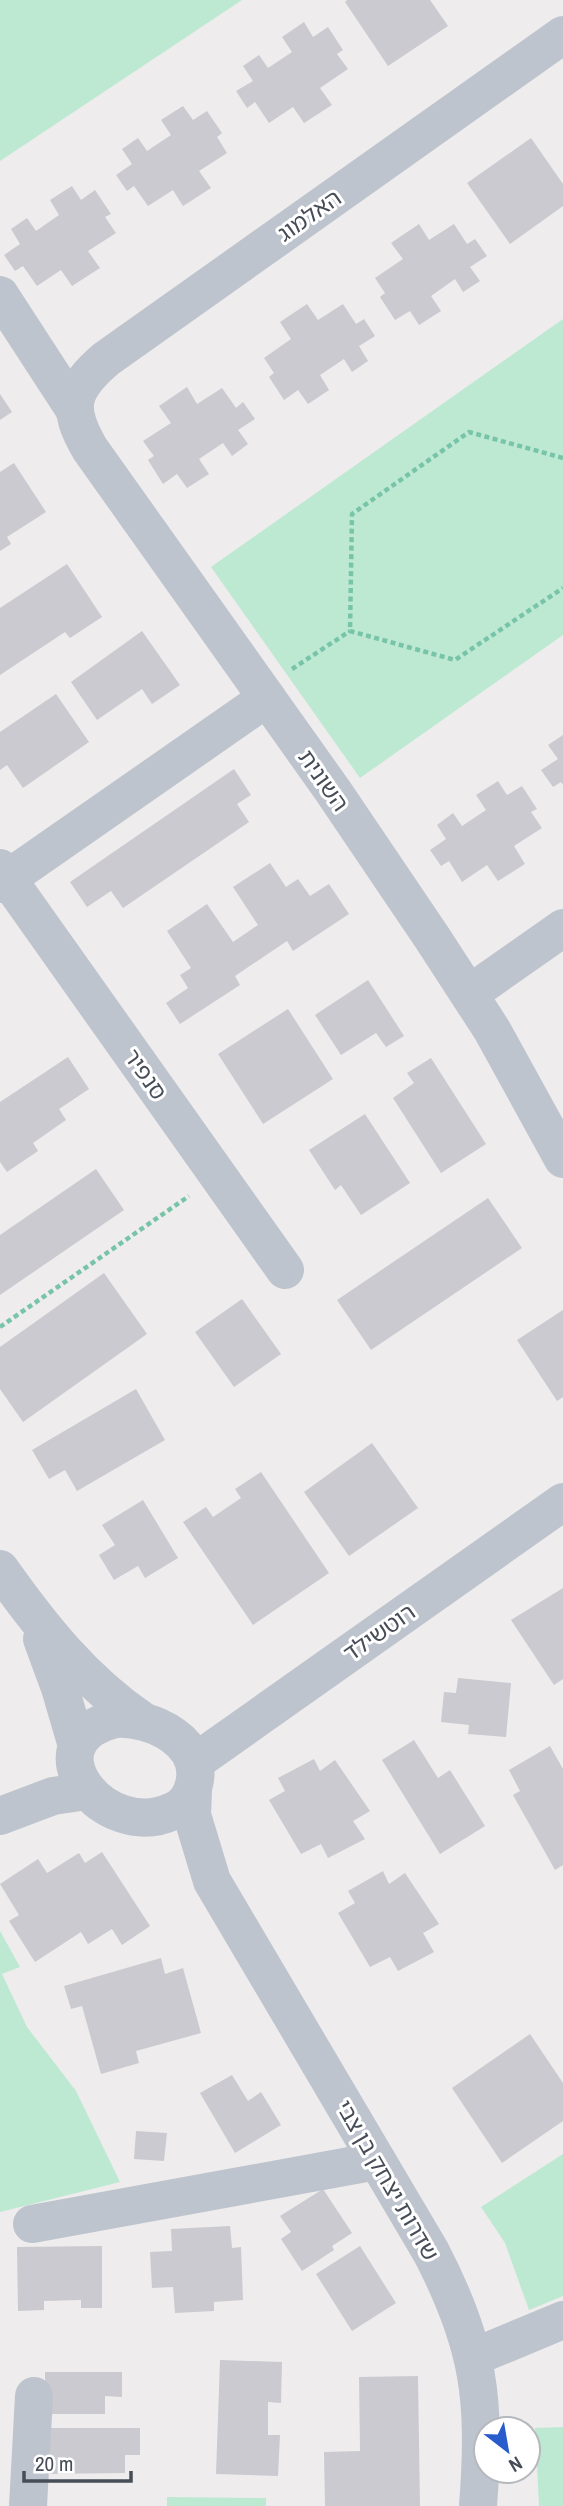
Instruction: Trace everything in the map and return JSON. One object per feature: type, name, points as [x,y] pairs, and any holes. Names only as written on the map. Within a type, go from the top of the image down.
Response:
[{"type":"street","name":"האלמוג","points":[[74,409],[80,385],[106,359],[563,35]]},
{"type":"street","name":"השונית","points":[[0,295],[74,409],[78,427],[90,449],[340,801],[469,994],[563,1159]]},
{"type":"street","name":"סנפיר","points":[[264,693],[2,877],[285,1270]]},
{"type":"street","points":[[469,994],[563,928]]},
{"type":"street","name":"רוטשילד","points":[[194,1776],[563,1502]]},
{"type":"street","points":[[0,1569],[30,1612],[87,1677],[116,1702],[143,1721],[170,1733],[183,1745],[194,1776],[184,1804],[155,1817],[137,1818],[108,1809],[86,1791],[75,1769],[77,1746],[52,1663],[30,1612]]},
{"type":"street","points":[[77,1746],[86,1733],[98,1724],[115,1719],[143,1721]]},
{"type":"street","name":"שדרות יצחק בן צבי","points":[[194,1776],[191,1815],[212,1881]]},
{"type":"street","points":[[0,1816],[53,1796],[86,1791]]},
{"type":"street","name":"שדרות יצחק בן צבי","points":[[137,1818],[144,1818],[178,1843],[212,1881],[446,2280],[474,2357],[478,2382],[482,2430],[478,2506]]},
{"type":"street","points":[[32,2224],[377,2161]]},
{"type":"street","points":[[474,2357],[563,2320]]},
{"type":"street","points":[[19,2502],[34,2396]]},
{"type":"path","points":[[350,631],[352,514],[469,432],[563,457]]},
{"type":"path","points":[[350,631],[455,660],[563,588]]},
{"type":"path","points":[[264,693],[350,631]]},
{"type":"path","points":[[0,1327],[218,1176]]},
{"type":"green space","points":[[0,0],[242,0],[0,161]]},
{"type":"green space","points":[[563,319],[563,635],[360,778],[211,567]]},
{"type":"green space","points":[[0,1931],[20,1967],[2,1974],[27,2027],[76,2091],[120,2182],[0,2212]]},
{"type":"green space","points":[[563,2154],[563,2296],[529,2310],[505,2243],[481,2207]]},
{"type":"green space","points":[[563,2427],[563,2506],[539,2506],[538,2485],[542,2485],[542,2428]]},
{"type":"green space","points":[[167,2497],[266,2498],[266,2506],[167,2506]]},
{"type":"building","points":[[430,0],[448,26],[388,66],[345,2]]},
{"type":"building","points":[[304,22],[313,37],[328,27],[343,50],[337,54],[348,69],[320,88],[332,105],[304,123],[293,107],[269,123],[255,102],[247,108],[236,91],[253,81],[243,66],[259,55],[268,68],[292,52],[282,37]]},
{"type":"building","points":[[183,106],[193,120],[207,111],[222,133],[217,137],[227,153],[199,171],[211,188],[183,206],[173,190],[148,206],[134,186],[127,191],[116,175],[132,164],[122,149],[138,138],[147,151],[171,135],[161,120]]},
{"type":"building","points":[[531,138],[563,184],[563,206],[510,244],[467,183]]},
{"type":"building","points":[[72,186],[81,200],[95,190],[111,214],[105,217],[116,233],[88,251],[100,268],[72,286],[61,270],[37,286],[23,266],[15,271],[4,255],[20,244],[11,229],[27,218],[36,231],[59,215],[50,200]]},
{"type":"building","points":[[419,224],[429,240],[454,224],[467,244],[475,239],[487,256],[470,267],[480,281],[463,292],[455,279],[431,296],[441,311],[419,325],[410,311],[395,320],[380,297],[385,293],[375,278],[403,259],[391,243]]},
{"type":"building","points":[[307,304],[318,320],[343,304],[356,324],[364,319],[375,336],[359,346],[368,361],[352,372],[344,359],[320,375],[329,390],[308,404],[298,390],[284,400],[269,377],[274,373],[264,358],[291,339],[280,322]]},
{"type":"building","points":[[187,387],[197,404],[222,388],[236,408],[243,402],[255,419],[238,430],[248,444],[232,456],[223,443],[199,459],[209,474],[187,488],[177,474],[163,484],[148,460],[154,456],[143,441],[171,423],[159,406]]},
{"type":"building","points":[[0,394],[12,412],[0,420]]},
{"type":"building","points":[[14,463],[46,512],[7,537],[11,544],[0,551],[0,472]]},
{"type":"building","points":[[67,564],[102,617],[70,638],[65,632],[0,675],[0,608]]},
{"type":"building","points":[[142,631],[180,685],[152,704],[142,689],[97,720],[71,682]]},
{"type":"building","points":[[56,694],[89,742],[23,788],[7,765],[0,770],[0,732]]},
{"type":"building","points":[[563,735],[563,785],[561,782],[553,787],[541,770],[558,759],[548,745]]},
{"type":"building","points":[[234,769],[251,795],[237,804],[249,822],[123,908],[111,891],[87,907],[70,882]]},
{"type":"building","points":[[498,781],[507,795],[522,786],[537,809],[531,812],[542,828],[514,846],[525,864],[498,881],[487,865],[462,882],[449,861],[441,866],[430,850],[446,839],[437,825],[453,813],[462,826],[486,810],[476,795]]},
{"type":"building","points":[[270,863],[286,887],[298,879],[310,896],[329,884],[349,914],[293,951],[287,941],[235,976],[240,985],[180,1024],[166,1003],[188,988],[180,975],[191,968],[167,931],[207,904],[233,942],[258,925],[233,887]]},
{"type":"building","points":[[368,980],[404,1036],[386,1047],[376,1033],[341,1055],[315,1015]]},
{"type":"building","points":[[288,1009],[333,1079],[263,1124],[218,1054]]},
{"type":"building","points":[[68,1057],[89,1089],[59,1109],[66,1120],[33,1143],[38,1151],[7,1172],[0,1162],[0,1102]]},
{"type":"building","points":[[431,1058],[486,1144],[441,1173],[393,1098],[414,1083],[407,1073]]},
{"type":"building","points":[[365,1114],[410,1183],[361,1215],[341,1185],[335,1190],[309,1150]]},
{"type":"building","points":[[96,1169],[124,1210],[0,1295],[0,1235]]},
{"type":"building","points":[[488,1198],[522,1248],[371,1350],[337,1300]]},
{"type":"building","points":[[104,1273],[147,1334],[23,1422],[0,1389],[0,1347]]},
{"type":"building","points":[[242,1299],[281,1354],[234,1387],[195,1332]]},
{"type":"building","points":[[563,1310],[563,1397],[557,1401],[517,1340]]},
{"type":"building","points":[[136,1389],[165,1440],[77,1491],[65,1470],[49,1479],[32,1450]]},
{"type":"building","points":[[372,1443],[418,1508],[349,1556],[304,1492]]},
{"type":"building","points":[[261,1472],[329,1573],[253,1625],[183,1522],[206,1507],[213,1517],[241,1498],[235,1489]]},
{"type":"building","points":[[143,1500],[178,1558],[145,1578],[138,1566],[114,1580],[99,1555],[115,1545],[102,1525]]},
{"type":"building","points":[[563,1588],[563,1679],[554,1685],[511,1620]]},
{"type":"building","points":[[458,1678],[511,1683],[506,1737],[468,1734],[469,1725],[441,1722],[444,1692],[456,1693]]},
{"type":"building","points":[[414,1740],[438,1778],[450,1770],[485,1826],[440,1854],[382,1760]]},
{"type":"building","points":[[550,1746],[563,1769],[563,1865],[555,1870],[513,1795],[520,1791],[509,1770]]},
{"type":"building","points":[[314,1759],[320,1771],[335,1760],[370,1811],[353,1821],[365,1839],[328,1858],[321,1844],[301,1854],[269,1800],[285,1791],[278,1778]]},
{"type":"building","points":[[102,1852],[150,1926],[122,1945],[112,1929],[88,1944],[81,1932],[35,1962],[9,1921],[19,1915],[0,1884],[38,1859],[47,1873],[79,1853],[85,1863]]},
{"type":"building","points":[[383,1871],[389,1884],[405,1873],[439,1924],[423,1933],[434,1952],[398,1971],[390,1957],[370,1967],[338,1913],[355,1903],[348,1891]]},
{"type":"building","points":[[161,1958],[165,1974],[183,1968],[201,2033],[136,2051],[139,2063],[101,2074],[82,2006],[71,2009],[64,1986]]},
{"type":"building","points":[[530,2034],[563,2083],[563,2121],[502,2163],[452,2088]]},
{"type":"building","points":[[232,2075],[248,2101],[261,2092],[281,2125],[235,2153],[200,2093]]},
{"type":"building","points":[[136,2131],[167,2133],[164,2161],[134,2159]]},
{"type":"building","points":[[323,2189],[352,2233],[332,2246],[334,2250],[302,2271],[281,2239],[291,2232],[280,2216]]},
{"type":"building","points":[[230,2226],[232,2248],[241,2247],[243,2300],[214,2302],[214,2311],[175,2313],[173,2287],[152,2288],[150,2252],[172,2251],[171,2229]]},
{"type":"building","points":[[102,2246],[102,2308],[81,2308],[81,2300],[44,2301],[44,2310],[18,2311],[17,2247]]},
{"type":"building","points":[[360,2246],[396,2303],[352,2331],[316,2274]]},
{"type":"building","points":[[220,2360],[282,2362],[281,2403],[268,2402],[268,2435],[280,2435],[278,2476],[216,2474]]},
{"type":"building","points":[[45,2372],[122,2372],[122,2397],[105,2396],[105,2414],[45,2414]]},
{"type":"building","points":[[418,2376],[420,2506],[325,2506],[324,2452],[360,2451],[359,2377]]},
{"type":"building","points":[[40,2428],[140,2428],[140,2455],[125,2455],[125,2473],[41,2474]]}]
